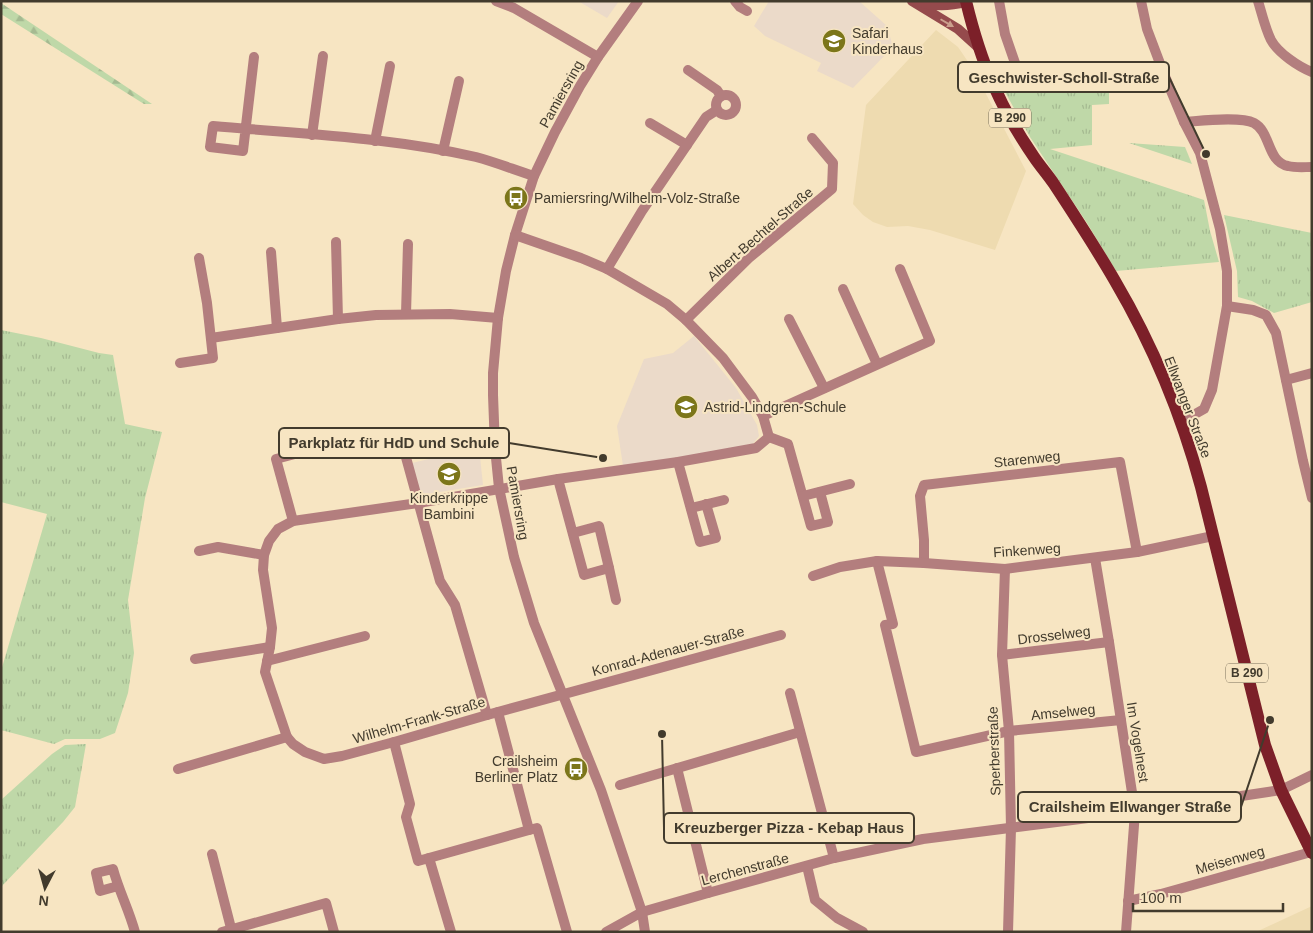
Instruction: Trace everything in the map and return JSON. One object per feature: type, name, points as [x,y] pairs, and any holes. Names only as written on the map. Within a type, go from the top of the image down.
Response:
[{"type":"main road","points":[[912,1],[958,29],[978,48]]},
{"type":"main road","points":[[917,1],[923,4],[947,6],[968,2]]},
{"type":"main road","name":"Ellwanger Straße","points":[[968,2],[978,48],[993,85],[1033,156],[1053,183],[1116,282],[1146,339],[1181,422],[1191,451],[1260,725],[1281,790],[1311,853]]},
{"type":"street","points":[[496,1],[516,4],[598,57]]},
{"type":"street","name":"Pamiersring","points":[[638,1],[580,86],[534,176],[506,271],[498,318],[493,373],[493,411],[499,488],[514,557],[534,623],[601,790],[642,912],[646,932]]},
{"type":"street","points":[[735,1],[740,7],[748,11]]},
{"type":"street","points":[[999,1],[1006,34],[1022,83]]},
{"type":"street","points":[[1141,1],[1157,56],[1184,122],[1200,153],[1220,229],[1227,271],[1228,306],[1212,390],[1204,409],[1181,422]]},
{"type":"street","points":[[1258,1],[1272,42],[1293,62],[1312,72]]},
{"type":"street","points":[[312,135],[323,56]]},
{"type":"street","points":[[254,57],[246,129],[242,142],[243,151],[210,147],[213,126],[246,129],[312,135],[396,143],[476,158],[534,176]]},
{"type":"street","points":[[375,141],[390,66]]},
{"type":"street","points":[[688,70],[717,90],[721,96]]},
{"type":"street","points":[[444,151],[459,80]]},
{"type":"street","points":[[728,94],[736,101],[736,108],[728,115],[722,114],[717,110],[717,100],[721,96],[728,94]]},
{"type":"street","points":[[607,269],[642,211],[706,117],[717,110]]},
{"type":"street","points":[[1184,122],[1211,119],[1253,122],[1262,129],[1275,158],[1287,166],[1312,167]]},
{"type":"street","points":[[650,122],[687,145]]},
{"type":"street","name":"Albert-Bechtel-Straße","points":[[686,320],[749,258],[832,189],[833,163],[812,138]]},
{"type":"street","points":[[516,235],[607,269],[667,304],[686,320],[723,358],[752,397],[763,416],[769,436]]},
{"type":"street","points":[[336,242],[338,319]]},
{"type":"street","points":[[406,314],[408,244]]},
{"type":"street","points":[[271,252],[276,328]]},
{"type":"street","points":[[180,363],[213,358],[200,258]]},
{"type":"street","points":[[763,416],[930,341],[900,269]]},
{"type":"street","points":[[843,289],[878,364]]},
{"type":"street","points":[[1228,306],[1253,310],[1266,315],[1276,333],[1307,460],[1312,498]]},
{"type":"street","points":[[211,338],[376,314],[450,314],[498,318]]},
{"type":"street","points":[[789,319],[824,388]]},
{"type":"street","points":[[1286,380],[1312,373]]},
{"type":"street","points":[[293,521],[276,459],[306,451],[336,448],[399,432],[440,581],[455,605],[487,715]]},
{"type":"street","points":[[178,769],[287,737],[266,672],[272,628],[263,570],[264,555],[269,541],[278,529],[293,521],[418,503],[499,488],[678,462],[756,448],[769,436]]},
{"type":"street","points":[[769,436],[788,444],[811,526],[828,522],[820,492]]},
{"type":"street","points":[[678,462],[700,542],[716,538],[706,504]]},
{"type":"street","name":"Starenweg","points":[[924,563],[920,496],[924,485],[1120,462],[1137,552]]},
{"type":"street","points":[[558,479],[584,575],[609,568]]},
{"type":"street","points":[[803,496],[850,484]]},
{"type":"street","points":[[690,508],[724,500]]},
{"type":"street","points":[[573,533],[600,526],[616,600]]},
{"type":"street","name":"Finkenweg","points":[[813,576],[840,566],[877,561],[1005,569],[1137,552],[1213,536]]},
{"type":"street","points":[[199,551],[218,547],[264,555]]},
{"type":"street","name":"Im Vogelnest","points":[[1095,558],[1135,812],[1126,932]]},
{"type":"street","name":"Amselweg","points":[[877,561],[893,624],[885,626],[916,752],[1008,731],[1121,720]]},
{"type":"street","name":"Sperberstraße","points":[[1005,569],[1002,655],[1008,731],[1011,828],[1008,932]]},
{"type":"street","name":"Konrad-Adenauer-Straße","points":[[562,695],[781,635]]},
{"type":"street","points":[[268,661],[365,636]]},
{"type":"street","name":"Drosselweg","points":[[1002,655],[1109,642]]},
{"type":"street","points":[[195,659],[270,647]]},
{"type":"street","points":[[790,693],[834,858]]},
{"type":"street","name":"Wilhelm-Frank-Straße","points":[[287,737],[293,744],[305,752],[324,758],[342,756],[562,695]]},
{"type":"street","points":[[498,712],[529,830]]},
{"type":"street","points":[[620,785],[800,732]]},
{"type":"street","points":[[394,742],[410,804],[406,817],[418,861],[537,828],[567,932]]},
{"type":"street","points":[[677,768],[708,892]]},
{"type":"street","name":"Lerchenstraße","points":[[606,932],[642,912],[834,858],[923,839],[1135,812],[1281,790],[1312,774]]},
{"type":"street","name":"Meisenweg","points":[[1128,901],[1161,894],[1311,853]]},
{"type":"street","points":[[212,854],[228,931],[326,903],[334,932]]},
{"type":"street","points":[[429,858],[451,932]]},
{"type":"street","points":[[807,866],[815,900],[837,918],[862,932]]},
{"type":"street","points":[[118,886],[136,932]]},
{"type":"shaded area","points":[[578,1],[619,1],[607,18]]},
{"type":"shaded area","name":"Safari Kinderhaus","points":[[769,1],[859,1],[887,26],[893,47],[853,88],[817,71],[821,63],[765,36],[754,26]]},
{"type":"shaded area","points":[[936,30],[958,47],[973,69],[1026,171],[995,250],[930,230],[908,226],[887,227],[873,222],[853,204],[866,105]]},
{"type":"shaded area","name":"Astrid-Lindgren-Schule","points":[[694,336],[736,388],[757,425],[759,436],[751,446],[623,466],[617,426],[644,359],[673,353]]},
{"type":"shaded area","name":"Kinderkrippe Bambini","points":[[479,447],[483,485],[421,495],[412,463]]},
{"type":"shaded area","points":[[1312,906],[1312,932],[1256,932]]},
{"type":"green space","points":[[1,3],[152,104],[144,104],[1,14]]},
{"type":"green space","points":[[1109,87],[1109,104],[1092,105],[1092,145],[1050,149],[1204,200],[1219,262],[1116,271],[1087,223],[1030,137],[1005,92]]},
{"type":"green space","points":[[1129,143],[1185,147],[1192,164]]},
{"type":"green space","points":[[1224,215],[1312,233],[1312,302],[1274,313],[1252,301],[1238,297],[1237,271]]},
{"type":"green space","points":[[1,330],[113,355],[125,424],[162,432],[145,498],[128,600],[134,653],[128,693],[115,733],[100,739],[65,739],[54,744],[1,730],[1,671],[47,514],[1,502]]},
{"type":"green space","points":[[86,744],[75,807],[1,887],[1,800],[52,754],[65,745]]},
{"type":"place","name":"Safari Kinderhaus","points":[[834,41]]},
{"type":"place","name":"Geschwister-Scholl-Straße","points":[[1206,154]]},
{"type":"place","name":"Pamiersring/Wilhelm-Volz-Straße","points":[[516,198]]},
{"type":"place","name":"Astrid-Lindgren-Schule","points":[[686,407]]},
{"type":"place","name":"Parkplatz für HdD und Schule","points":[[603,458]]},
{"type":"place","name":"Kinderkrippe Bambini","points":[[449,474]]},
{"type":"place","name":"Crailsheim Ellwanger Straße","points":[[1270,720]]},
{"type":"place","name":"Kreuzberger Pizza - Kebap Haus","points":[[662,734]]},
{"type":"place","name":"Crailsheim Berliner Platz","points":[[576,769]]}]
